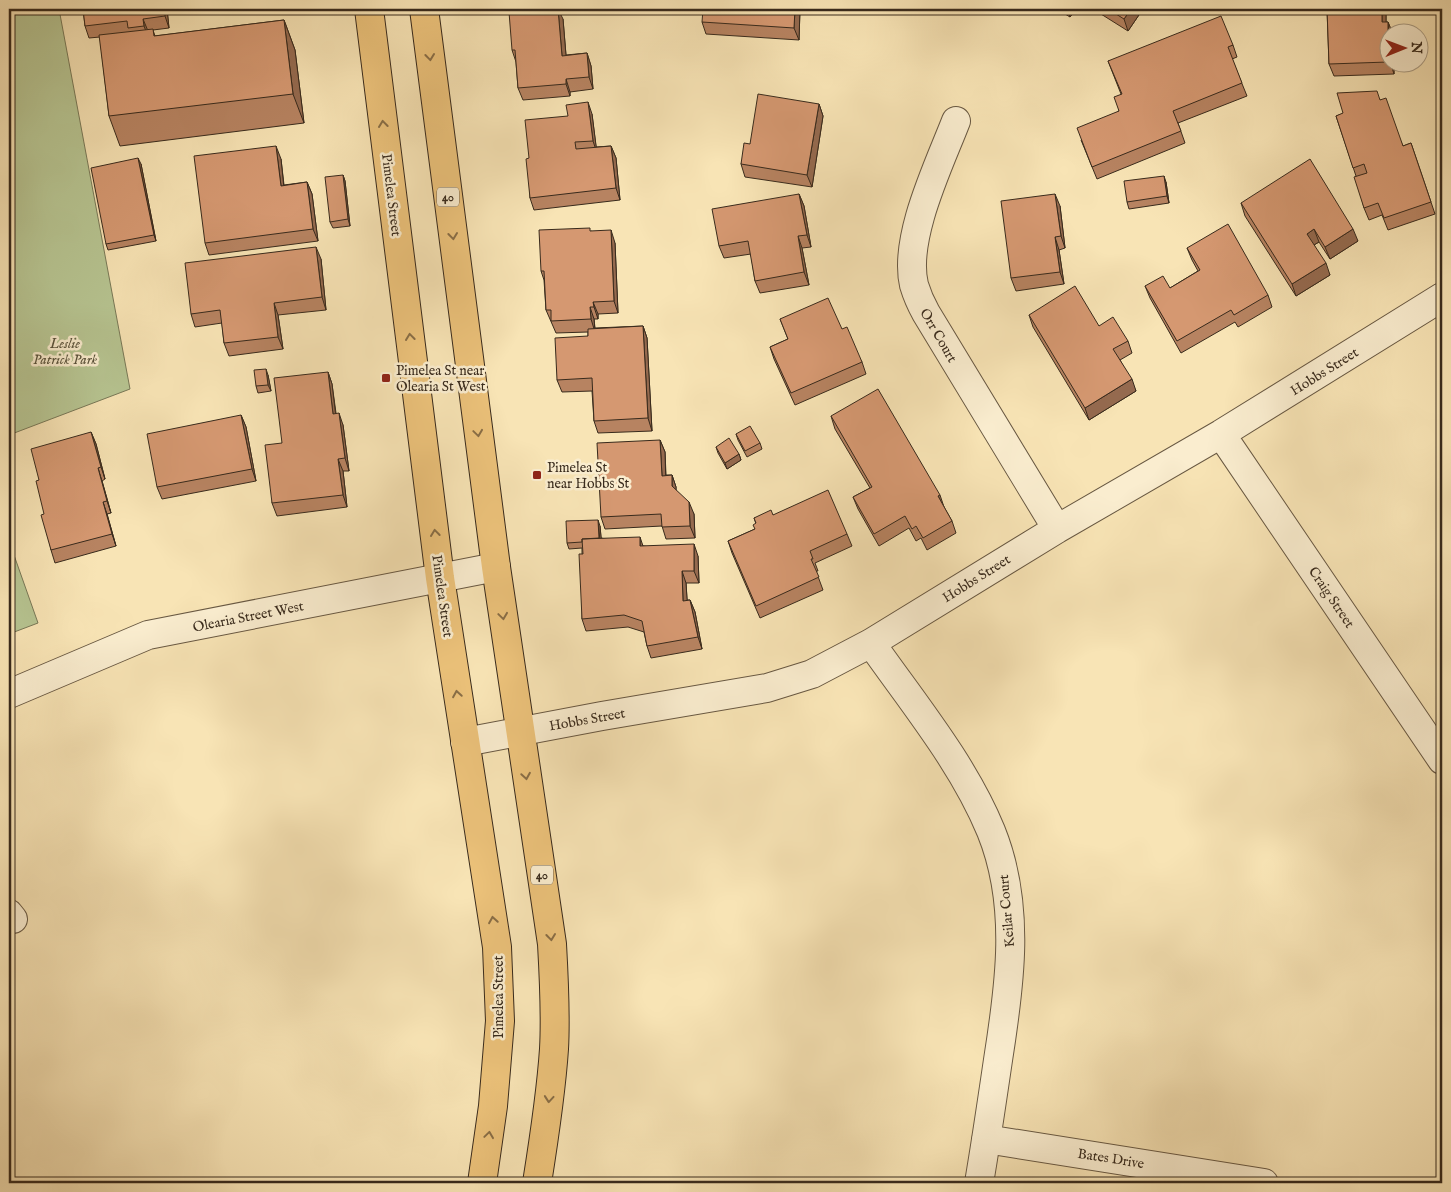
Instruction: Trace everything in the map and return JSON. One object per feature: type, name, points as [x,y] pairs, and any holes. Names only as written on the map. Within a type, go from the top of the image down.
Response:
[{"type":"main road","name":"Pimelea Street","points":[[369,9],[440,578],[498,947],[500,1021],[493,1106],[482,1183]]},
{"type":"main road","name":"40","points":[[424,9],[496,568],[552,944],[555,996],[554,1048],[550,1098],[537,1183]]},
{"type":"street","name":"Orr Court","points":[[956,121],[919,222],[912,254],[914,283],[918,296],[934,327],[1057,529]]},
{"type":"street","name":"Hobbs Street","points":[[465,742],[776,686],[812,674],[871,643],[1057,529],[1221,434],[1442,297]]},
{"type":"street","name":"Craig Street","points":[[1221,434],[1442,760]]},
{"type":"street","name":"Olearia Street West","points":[[9,694],[148,636],[496,568]]},
{"type":"street","name":"Keilar Court","points":[[871,643],[941,743],[968,787],[991,832],[1003,870],[1010,914],[1009,984],[979,1183]]},
{"type":"street","name":"Bates Drive","points":[[986,1139],[1264,1183]]},
{"type":"green space","name":"Leslie Patrick Park","points":[[9,9],[59,9],[130,389],[9,435]]},
{"type":"green space","points":[[9,541],[38,623],[9,634]]},
{"type":"building","points":[[83,9],[164,9],[165,16],[143,19],[144,26],[128,28],[127,21],[85,26]]},
{"type":"building","points":[[558,9],[562,56],[587,53],[589,77],[566,79],[566,84],[518,88],[509,12]]},
{"type":"building","points":[[703,9],[795,9],[794,28],[702,22]]},
{"type":"building","points":[[1108,9],[1131,9],[1124,19]]},
{"type":"building","points":[[1327,9],[1382,9],[1382,22],[1378,22],[1378,62],[1329,64]]},
{"type":"building","points":[[1221,16],[1233,45],[1228,47],[1242,83],[1173,111],[1181,131],[1092,167],[1077,128],[1119,111],[1114,97],[1122,94],[1108,61]]},
{"type":"building","points":[[284,20],[293,94],[109,116],[99,35],[153,29],[154,36]]},
{"type":"building","points":[[1377,91],[1380,100],[1386,98],[1403,146],[1411,143],[1431,202],[1384,218],[1378,203],[1364,208],[1354,177],[1367,173],[1364,164],[1353,168],[1336,116],[1343,113],[1337,93]]},
{"type":"building","points":[[758,94],[819,104],[807,175],[741,164],[744,143],[750,144]]},
{"type":"building","points":[[588,102],[593,141],[575,142],[576,149],[611,146],[616,188],[530,198],[526,159],[529,158],[525,120],[568,116],[566,105]]},
{"type":"building","points":[[276,146],[281,186],[307,182],[313,229],[205,243],[194,156]]},
{"type":"building","points":[[138,158],[154,235],[106,244],[91,168]]},
{"type":"building","points":[[1310,159],[1353,229],[1325,247],[1314,229],[1307,234],[1326,263],[1292,284],[1241,203]]},
{"type":"building","points":[[343,175],[348,219],[330,222],[325,177]]},
{"type":"building","points":[[1164,176],[1167,196],[1127,202],[1124,181]]},
{"type":"building","points":[[799,194],[807,235],[798,236],[804,272],[755,281],[748,241],[719,246],[712,209]]},
{"type":"building","points":[[1055,194],[1061,236],[1055,237],[1060,272],[1011,278],[1001,201]]},
{"type":"building","points":[[1228,224],[1268,295],[1234,315],[1231,310],[1177,341],[1145,286],[1163,276],[1170,288],[1200,270],[1187,248]]},
{"type":"building","points":[[590,228],[590,231],[611,230],[614,301],[593,302],[594,307],[590,307],[591,319],[551,321],[551,310],[546,310],[544,271],[541,271],[539,230]]},
{"type":"building","points":[[316,247],[322,297],[274,303],[278,337],[224,343],[220,310],[191,314],[185,263]]},
{"type":"building","points":[[1075,286],[1099,326],[1113,317],[1128,341],[1113,349],[1132,379],[1085,408],[1029,315]]},
{"type":"building","points":[[828,298],[842,329],[847,327],[862,362],[791,393],[770,347],[788,339],[780,319]]},
{"type":"building","points":[[643,326],[648,418],[594,421],[592,378],[557,380],[555,338],[588,336],[588,329]]},
{"type":"building","points":[[266,369],[268,385],[256,386],[254,370]]},
{"type":"building","points":[[328,372],[333,414],[339,413],[345,458],[338,459],[343,495],[272,503],[265,445],[282,443],[274,378]]},
{"type":"building","points":[[878,389],[940,495],[938,496],[952,521],[923,538],[916,526],[912,529],[905,516],[874,534],[853,497],[872,487],[831,416]]},
{"type":"building","points":[[241,415],[252,469],[157,487],[147,434]]},
{"type":"building","points":[[750,426],[760,443],[745,451],[736,434]]},
{"type":"building","points":[[91,432],[101,467],[98,468],[107,501],[103,502],[112,534],[51,550],[41,515],[44,514],[36,481],[39,480],[31,449]]},
{"type":"building","points":[[729,438],[739,454],[725,463],[716,447]]},
{"type":"building","points":[[660,440],[662,476],[672,475],[672,486],[689,502],[690,526],[662,527],[661,514],[601,517],[597,443]]},
{"type":"building","points":[[828,490],[847,534],[810,551],[813,559],[811,559],[819,577],[756,606],[728,541],[755,529],[753,525],[756,523],[754,518],[771,510],[773,515]]},
{"type":"building","points":[[598,520],[599,538],[582,539],[582,542],[567,543],[566,521]]},
{"type":"building","points":[[640,537],[640,546],[694,544],[694,571],[682,571],[683,601],[690,600],[698,637],[647,646],[642,621],[624,615],[582,619],[579,554],[583,554],[582,539]]},
{"type":"place","name":"Pimelea St near Olearia St West","points":[[386,378]]},
{"type":"place","name":"Pimelea St near Hobbs St","points":[[537,475]]}]
